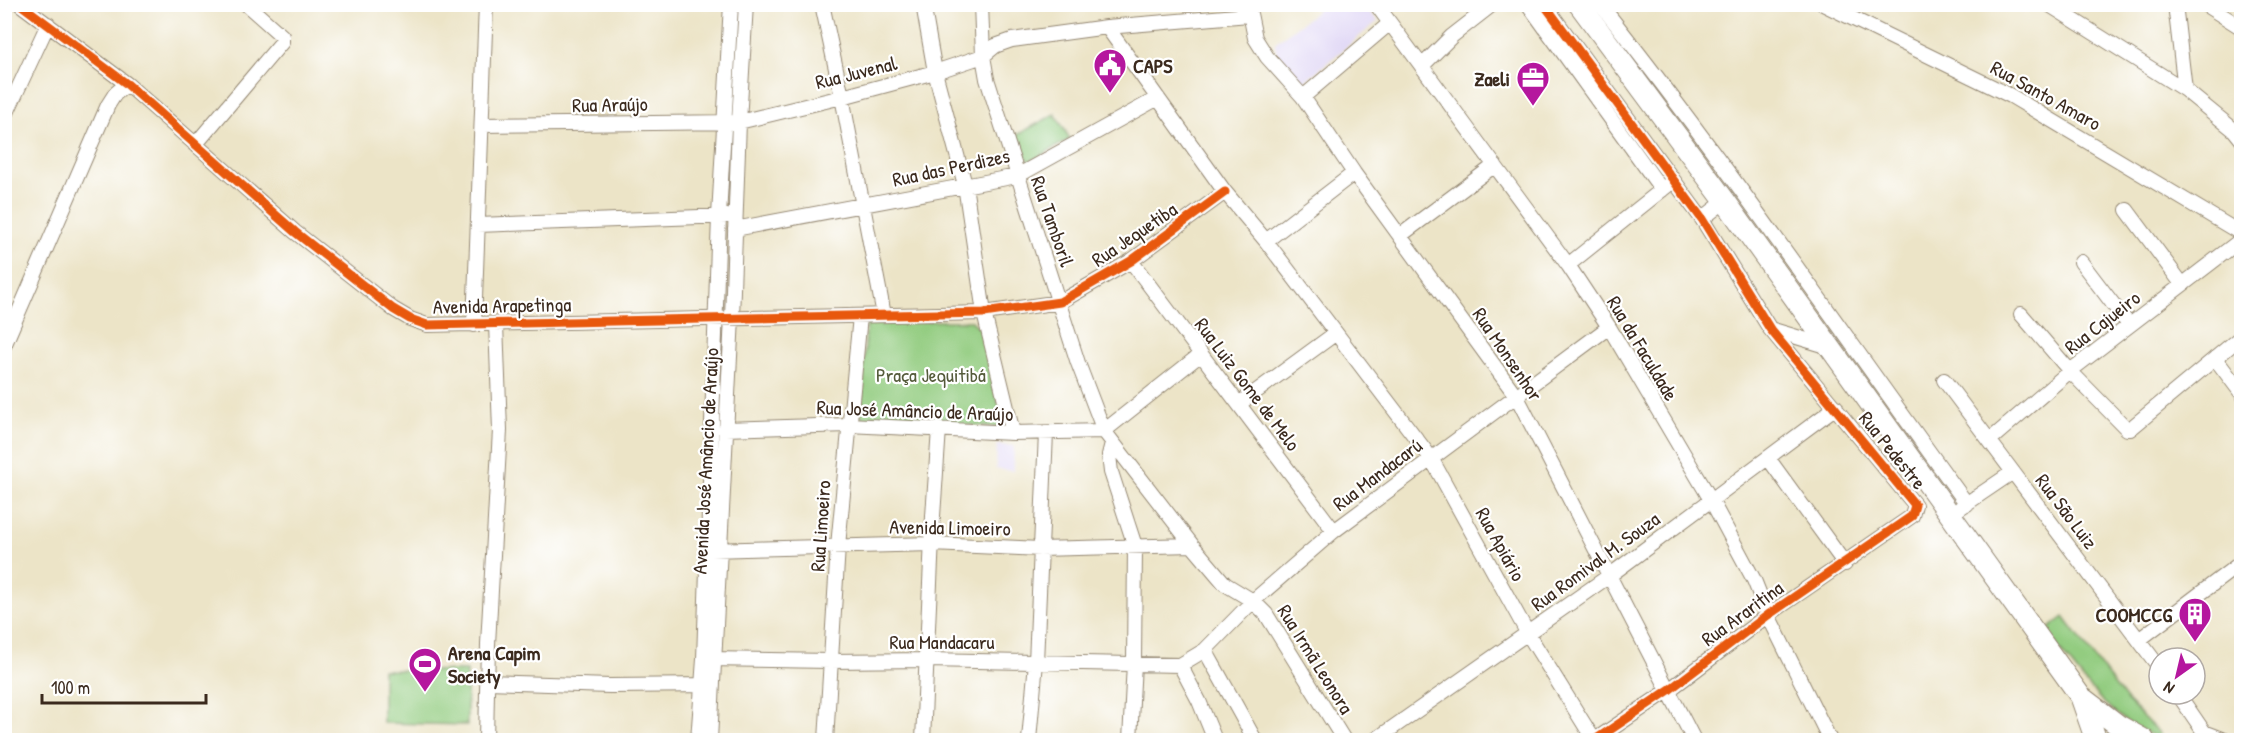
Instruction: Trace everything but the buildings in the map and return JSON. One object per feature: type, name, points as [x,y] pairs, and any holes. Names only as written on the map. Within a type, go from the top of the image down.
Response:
[{"type":"highway","points":[[1579,4],[1830,347],[1959,509],[2081,697],[2096,741]]},
{"type":"highway","points":[[2081,697],[2119,726],[2144,741]]},
{"type":"street","name":"Avenida Arapetinga","points":[[20,4],[127,84],[295,232],[393,309],[410,319],[427,325],[984,313],[1060,302]]},
{"type":"street","points":[[195,145],[282,42],[282,36],[246,4]]},
{"type":"street","points":[[474,325],[486,4]]},
{"type":"street","points":[[713,550],[719,216],[731,4]]},
{"type":"street","name":"Avenida José Amâncio de Araújo","points":[[710,741],[707,685],[713,550],[725,429],[732,318],[746,4]]},
{"type":"street","points":[[822,4],[884,315]]},
{"type":"street","points":[[923,4],[935,72],[965,185],[984,313],[1013,433]]},
{"type":"street","name":"Rua Tamboril","points":[[981,4],[982,56],[987,79],[1078,363],[1104,431],[1225,584],[1253,601]]},
{"type":"street","name":"Rua da Faculdade","points":[[1376,4],[1568,265],[1609,327],[1711,500],[1754,580],[1768,615],[1830,741]]},
{"type":"street","points":[[1422,66],[1452,36],[1493,4]]},
{"type":"street","points":[[1528,4],[1662,190]]},
{"type":"street","points":[[1544,4],[1702,219],[1770,329],[1836,407]]},
{"type":"street","points":[[1600,4],[1755,209],[1959,509],[2013,472]]},
{"type":"street","name":"Rua Santo Amaro","points":[[1823,4],[2011,96],[2241,234]]},
{"type":"street","points":[[2048,4],[2185,90],[2239,131]]},
{"type":"street","points":[[2175,4],[2185,90]]},
{"type":"street","points":[[2204,4],[2241,28]]},
{"type":"street","name":"Rua Juvenal","points":[[739,122],[935,72],[982,56],[1002,42],[1249,10]]},
{"type":"street","name":"Rua Monsenhor","points":[[1249,10],[1256,38],[1267,57],[1304,97],[1354,173],[1517,396],[1694,741]]},
{"type":"street","points":[[730,19],[745,20]]},
{"type":"street","points":[[1304,97],[1390,23]]},
{"type":"street","points":[[4,120],[48,24]]},
{"type":"street","name":"Rua Apiário","points":[[1107,27],[1225,192],[1266,241],[1431,458],[1528,634],[1595,741]]},
{"type":"street","points":[[4,346],[108,105],[115,94],[127,84]]},
{"type":"street","name":"Rua das Perdizes","points":[[478,225],[719,216],[735,222],[863,205],[1017,176],[1158,98]]},
{"type":"street","name":"Rua Araújo","points":[[482,125],[739,122]]},
{"type":"street","points":[[1401,235],[1495,165]]},
{"type":"street","points":[[1266,241],[1354,173]]},
{"type":"street","points":[[1568,265],[1674,180]]},
{"type":"street","name":"Rua Jequetiba","points":[[1060,302],[1131,261],[1225,192]]},
{"type":"street","points":[[1702,219],[1725,201]]},
{"type":"street","points":[[2127,210],[2182,284]]},
{"type":"street","name":"Rua Cajueiro","points":[[1990,440],[2070,371],[2241,239]]},
{"type":"street","name":"Rua Luiz Gome de Melo","points":[[1131,261],[1334,531]]},
{"type":"street","points":[[2081,262],[2129,325]]},
{"type":"street","points":[[2020,314],[2123,427],[2130,429],[2241,336]]},
{"type":"street","name":"Rua Limoeiro","points":[[826,741],[838,546],[860,316]]},
{"type":"street","points":[[486,741],[488,644],[500,430],[496,324]]},
{"type":"street","name":"Rua Mandacarú","points":[[1180,665],[1205,650],[1253,601],[1334,531],[1609,327]]},
{"type":"street","points":[[1770,329],[1830,347]]},
{"type":"street","points":[[1239,404],[1336,333]]},
{"type":"street","points":[[1104,431],[1202,354]]},
{"type":"street","points":[[2215,358],[2241,394]]},
{"type":"street","name":"Rua São Luiz","points":[[1944,380],[2147,649]]},
{"type":"street","name":"Rua Romival M. Souza","points":[[1375,741],[1609,576],[1836,407]]},
{"type":"street","name":"Rua Pedestre","points":[[1836,407],[1915,505],[1912,516]]},
{"type":"street","name":"Rua José Amâncio de Araújo","points":[[725,429],[848,425],[1013,433],[1104,431]]},
{"type":"street","points":[[923,741],[939,429]]},
{"type":"street","points":[[1029,741],[1036,662],[1046,433]]},
{"type":"street","points":[[1112,443],[1109,455],[1111,472],[1135,546],[1134,663],[1130,741]]},
{"type":"street","points":[[1768,458],[1845,564]]},
{"type":"street","name":"Rua Araritina","points":[[1595,741],[1669,690],[1768,615],[1912,516]]},
{"type":"street","name":"Avenida Limoeiro","points":[[713,550],[932,544],[1040,549],[1192,545]]},
{"type":"street","points":[[2140,639],[2241,562]]},
{"type":"street","name":"Rua Irmã Leonora","points":[[1253,601],[1275,625],[1344,741]]},
{"type":"street","points":[[1205,650],[1255,741]]},
{"type":"street","name":"Rua Mandacaru","points":[[709,659],[1180,665]]},
{"type":"street","points":[[1180,665],[1206,715],[1215,741]]},
{"type":"street","points":[[488,682],[610,686],[707,685],[698,741]]},
{"type":"street","points":[[2186,706],[2204,732],[2225,741]]},
{"type":"shaded area","points":[[1325,5],[1363,5],[1378,21],[1301,84],[1277,54],[1275,43]]},
{"type":"shaded area","points":[[997,445],[1014,446],[1013,471],[996,469]]},
{"type":"green space","points":[[1055,114],[1070,139],[1029,162],[1015,136]]},
{"type":"green space","name":"Praça Jequitibá","points":[[872,321],[972,321],[981,330],[1002,417],[999,427],[861,419],[866,328]]},
{"type":"green space","points":[[2064,617],[2125,699],[2166,740],[2128,722],[2112,710],[2084,681],[2046,631]]},
{"type":"green space","name":"Arena Capim Society","points":[[383,670],[467,671],[467,725],[383,723]]},
{"type":"cycle path","points":[[20,4],[127,84],[295,232],[393,309],[410,319],[427,325],[984,313],[1060,302],[1131,261],[1225,192]]},
{"type":"cycle path","points":[[1544,4],[1702,219],[1770,329],[1915,505],[1912,516],[1768,615],[1669,690],[1595,740]]},
{"type":"place","name":"CAPS","points":[[1110,94]]},
{"type":"place","name":"Zaeli","points":[[1533,107]]},
{"type":"place","name":"COOMCCG","points":[[2195,643]]},
{"type":"place","name":"Arena Capim Society","points":[[425,693]]}]
